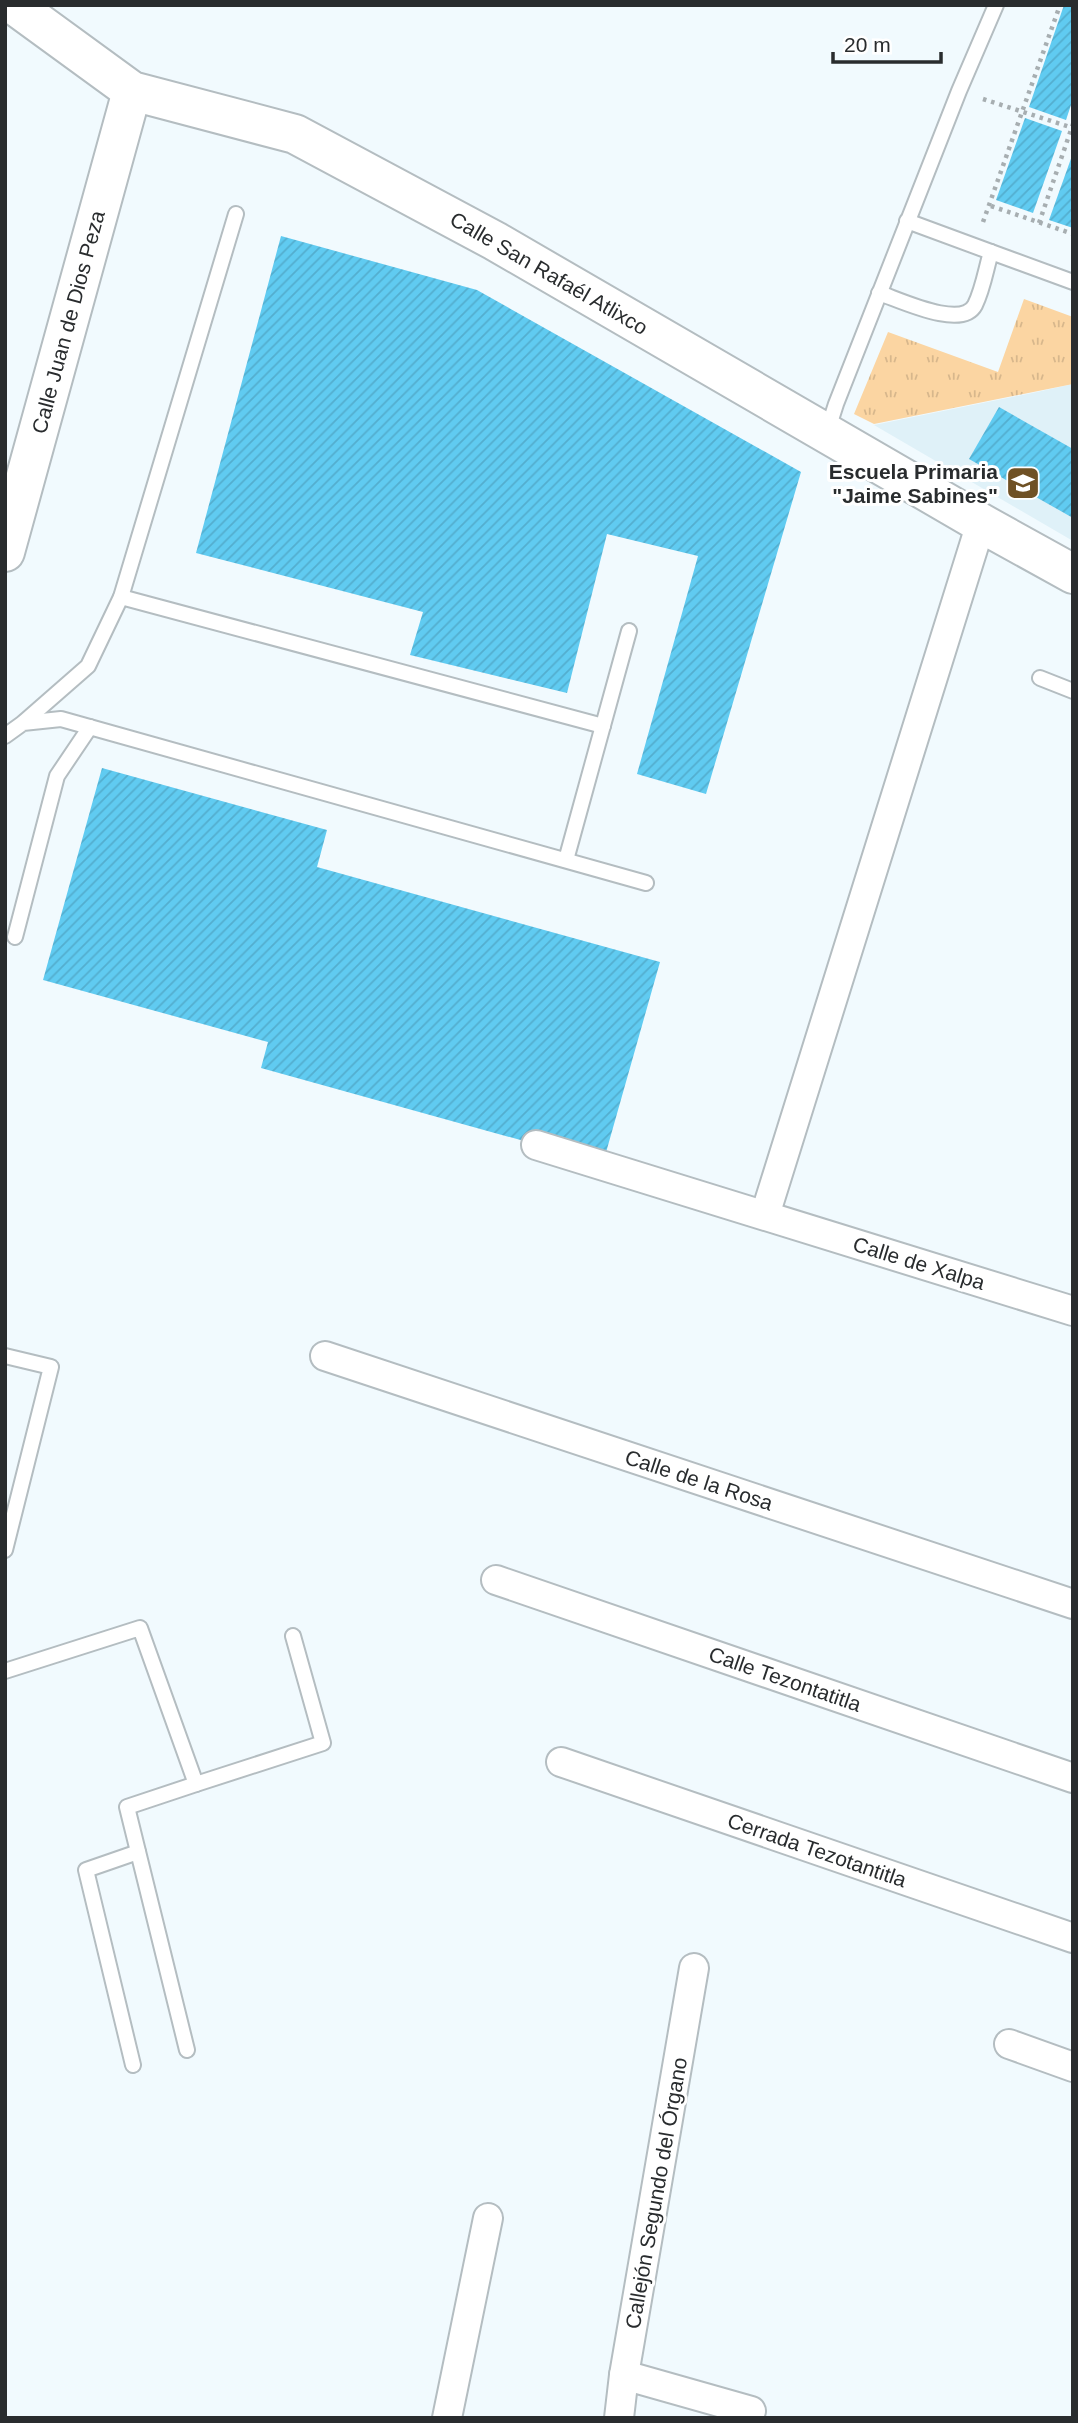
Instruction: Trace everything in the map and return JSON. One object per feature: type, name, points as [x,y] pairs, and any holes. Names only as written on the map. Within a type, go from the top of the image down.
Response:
[{"type":"street","name":"Calle San Rafaél Atlixco","points":[[14,5],[132,91],[295,134],[495,241],[1073,574]]},
{"type":"street","name":"Calle Juan de Dios Peza","points":[[5,552],[132,91]]},
{"type":"street","points":[[765,1215],[981,523]]},
{"type":"street","name":"Calle de Xalpa","points":[[536,1145],[1073,1311]]},
{"type":"street","name":"Calle de la Rosa","points":[[325,1356],[1073,1604]]},
{"type":"street","name":"Calle Tezontatitla","points":[[496,1580],[1073,1778]]},
{"type":"street","name":"Cerrada Tezotantitla","points":[[561,1762],[1073,1938]]},
{"type":"street","name":"Callejón Segundo del Órgano","points":[[619,2418],[624,2375],[694,1968]]},
{"type":"street","points":[[1009,2045],[1073,2067]]},
{"type":"street","points":[[447,2418],[488,2218]]},
{"type":"street","points":[[624,2375],[751,2411]]},
{"type":"lane","points":[[827,433],[878,293],[996,5]]},
{"type":"lane","points":[[5,736],[89,666],[121,597],[236,214]]},
{"type":"lane","points":[[907,221],[1073,282]]},
{"type":"lane","points":[[878,293],[949,316],[966,315],[975,306],[991,252]]},
{"type":"lane","points":[[121,597],[603,726]]},
{"type":"lane","points":[[566,860],[629,631]]},
{"type":"lane","points":[[1040,678],[1073,691]]},
{"type":"lane","points":[[23,723],[61,719],[646,883]]},
{"type":"lane","points":[[15,937],[57,776],[90,727]]},
{"type":"lane","points":[[5,1356],[51,1367],[5,1550]]},
{"type":"lane","points":[[5,1671],[140,1628],[196,1784]]},
{"type":"lane","points":[[187,2050],[127,1807],[323,1742],[293,1636]]},
{"type":"lane","points":[[133,2066],[86,1870],[138,1852]]},
{"type":"path","points":[[1060,5],[991,206],[1073,234]]},
{"type":"path","points":[[959,91],[1072,127],[1039,223]]},
{"type":"shaded area","name":"Escuela Primaria \"Jaime Sabines\"","points":[[1073,384],[1073,541],[874,425],[1037,392]]},
{"type":"green space","points":[[1024,299],[1073,317],[1073,384],[874,424],[854,414],[888,332],[998,372]]},
{"type":"building","points":[[1064,5],[1073,5],[1073,99],[1066,120],[1029,107]]},
{"type":"building","points":[[1025,118],[1062,131],[1033,213],[996,200]]},
{"type":"building","points":[[1073,153],[1073,228],[1049,220]]},
{"type":"building","points":[[281,236],[477,290],[801,472],[706,794],[637,774],[698,556],[607,534],[567,693],[410,655],[423,612],[196,553]]},
{"type":"building","points":[[999,407],[1073,449],[1073,518],[969,459]]},
{"type":"building","points":[[102,768],[327,830],[317,867],[660,962],[603,1163],[261,1068],[268,1042],[43,980]]},
{"type":"place","name":"Escuela Primaria \"Jaime Sabines\"","points":[[1023,483]]}]
